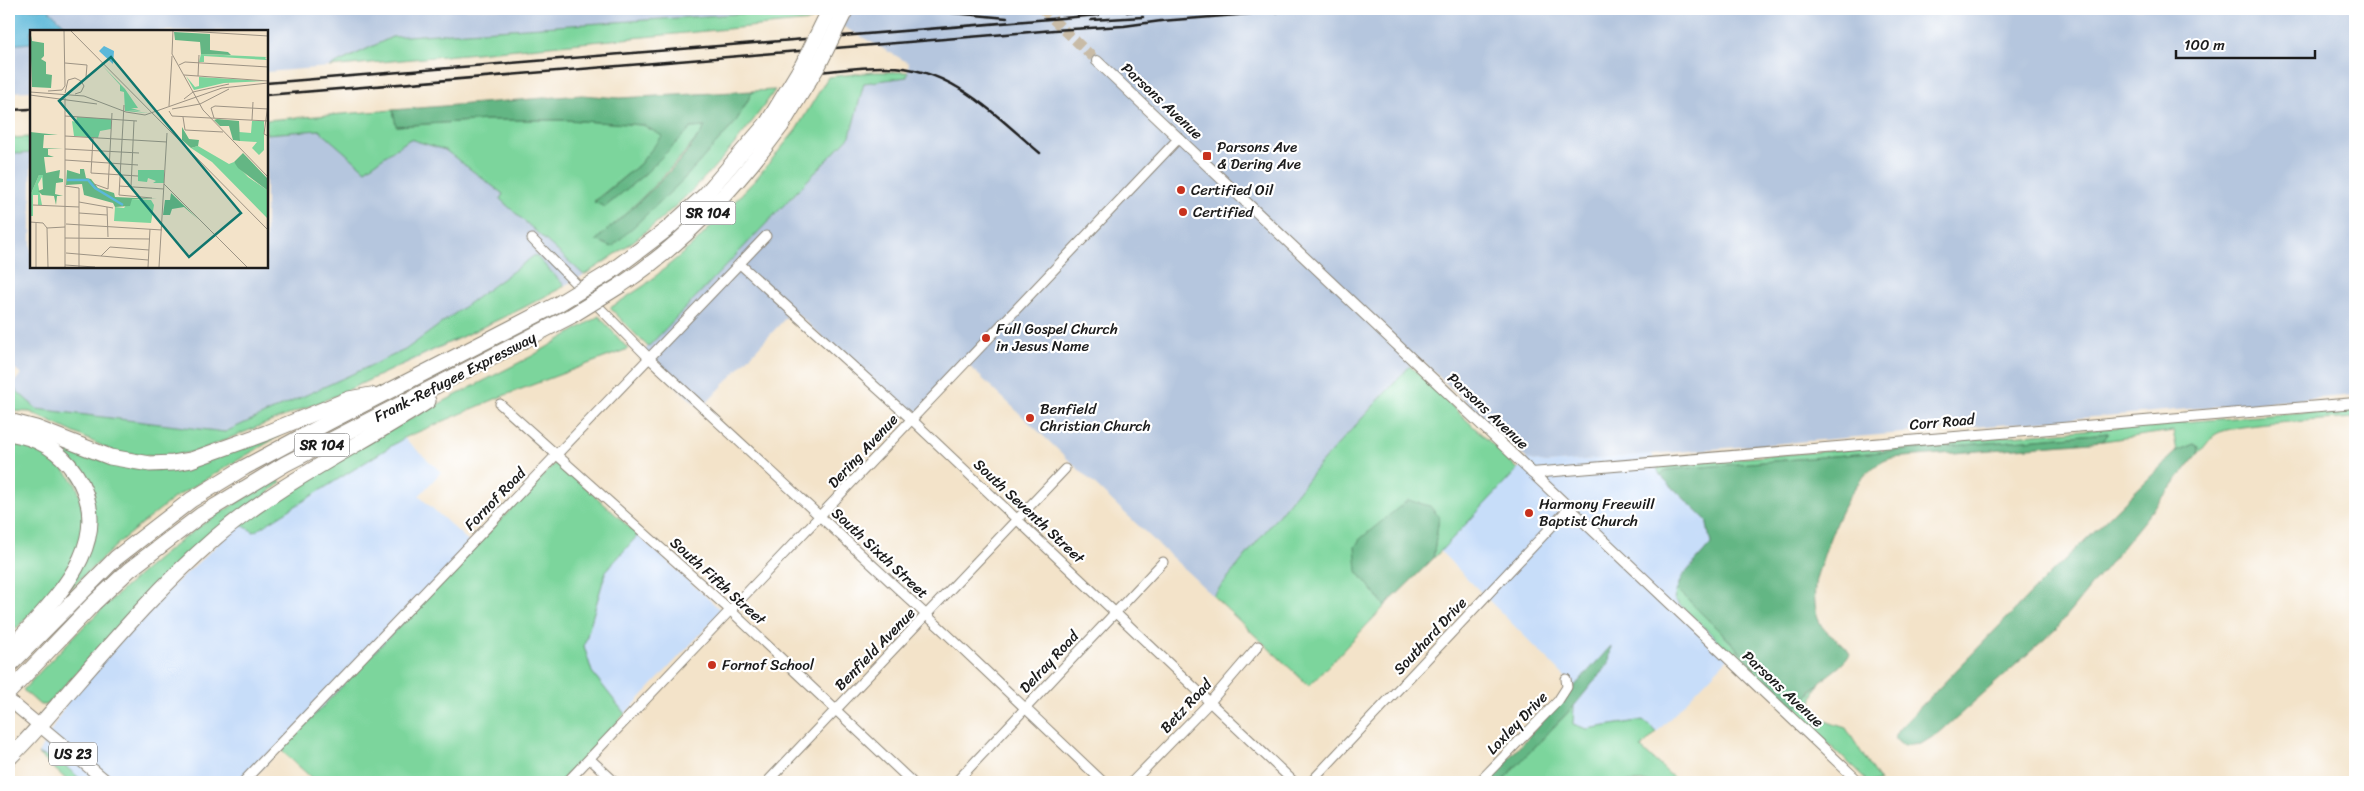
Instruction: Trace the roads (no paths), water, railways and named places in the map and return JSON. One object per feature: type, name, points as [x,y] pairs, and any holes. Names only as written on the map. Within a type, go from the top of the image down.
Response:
[{"type":"highway","name":"Frank-Refugee Expressway","points":[[9,692],[129,570],[201,515],[285,464],[571,316],[621,285],[673,247],[716,206],[748,170],[774,124],[830,9]]},
{"type":"highway","name":"Frank-Refugee Expressway","points":[[9,666],[109,565],[171,514],[245,467],[558,304],[609,273],[666,230],[705,195],[774,124],[819,64],[846,9]]},
{"type":"highway","points":[[9,758],[148,602],[180,570],[232,524],[294,480],[392,425],[487,361]]},
{"type":"highway","points":[[9,421],[36,428],[110,457],[150,464],[173,463],[190,460],[266,433],[349,399],[387,392]]},
{"type":"highway","points":[[9,433],[40,442],[59,455],[79,480],[85,493],[90,519],[85,547],[73,574],[65,586],[9,650]]},
{"type":"main road","name":"US 23","points":[[9,700],[107,782]]},
{"type":"street","name":"Parsons Avenue","points":[[1097,61],[1859,782]]},
{"type":"street","name":"Dering Avenue","points":[[567,782],[1179,138]]},
{"type":"street","name":"Fornof Road","points":[[243,782],[766,236]]},
{"type":"street","name":"South Sixth Street","points":[[532,239],[649,358],[1103,782]]},
{"type":"street","name":"South Seventh Street","points":[[740,264],[1018,519],[1294,782]]},
{"type":"street","name":"Corr Road","points":[[1532,473],[2355,403]]},
{"type":"street","name":"South Fifth Street","points":[[500,404],[730,610],[912,782]]},
{"type":"street","name":"Benfield Avenue","points":[[768,782],[1064,469]]},
{"type":"street","name":"Southard Drive","points":[[1311,782],[1569,508]]},
{"type":"street","name":"Delray Road","points":[[956,782],[1163,562]]},
{"type":"street","name":"Betz Road","points":[[1132,782],[1210,702],[1258,646]]},
{"type":"street","name":"Loxley Drive","points":[[1479,782],[1563,694],[1566,687],[1566,679]]},
{"type":"street","points":[[590,759],[615,782]]},
{"type":"water","points":[[9,9],[48,9],[70,30],[30,30],[30,43],[9,45]]},
{"type":"tunnel","points":[[1042,9],[1097,61]]},
{"type":"railway","points":[[910,9],[1007,18]]},
{"type":"railway","points":[[1127,12],[1149,9]]},
{"type":"railway","points":[[268,95],[1314,9]]},
{"type":"railway","points":[[268,83],[1099,15]]},
{"type":"railway","points":[[1091,20],[1143,17]]},
{"type":"railway","points":[[818,72],[887,67],[910,69],[931,75],[970,95],[1040,153]]},
{"type":"railway","points":[[9,110],[30,109]]},
{"type":"place","name":"Parsons Ave & Dering Ave","points":[[1207,156]]},
{"type":"place","name":"Certified Oil","points":[[1181,190]]},
{"type":"place","name":"Certified","points":[[1183,212]]},
{"type":"place","name":"Full Gospel Church in Jesus Name","points":[[986,338]]},
{"type":"place","name":"Benfield Christian Church","points":[[1030,418]]},
{"type":"place","name":"Harmony Freewill Baptist Church","points":[[1529,513]]},
{"type":"place","name":"Fornof School","points":[[712,665]]}]
